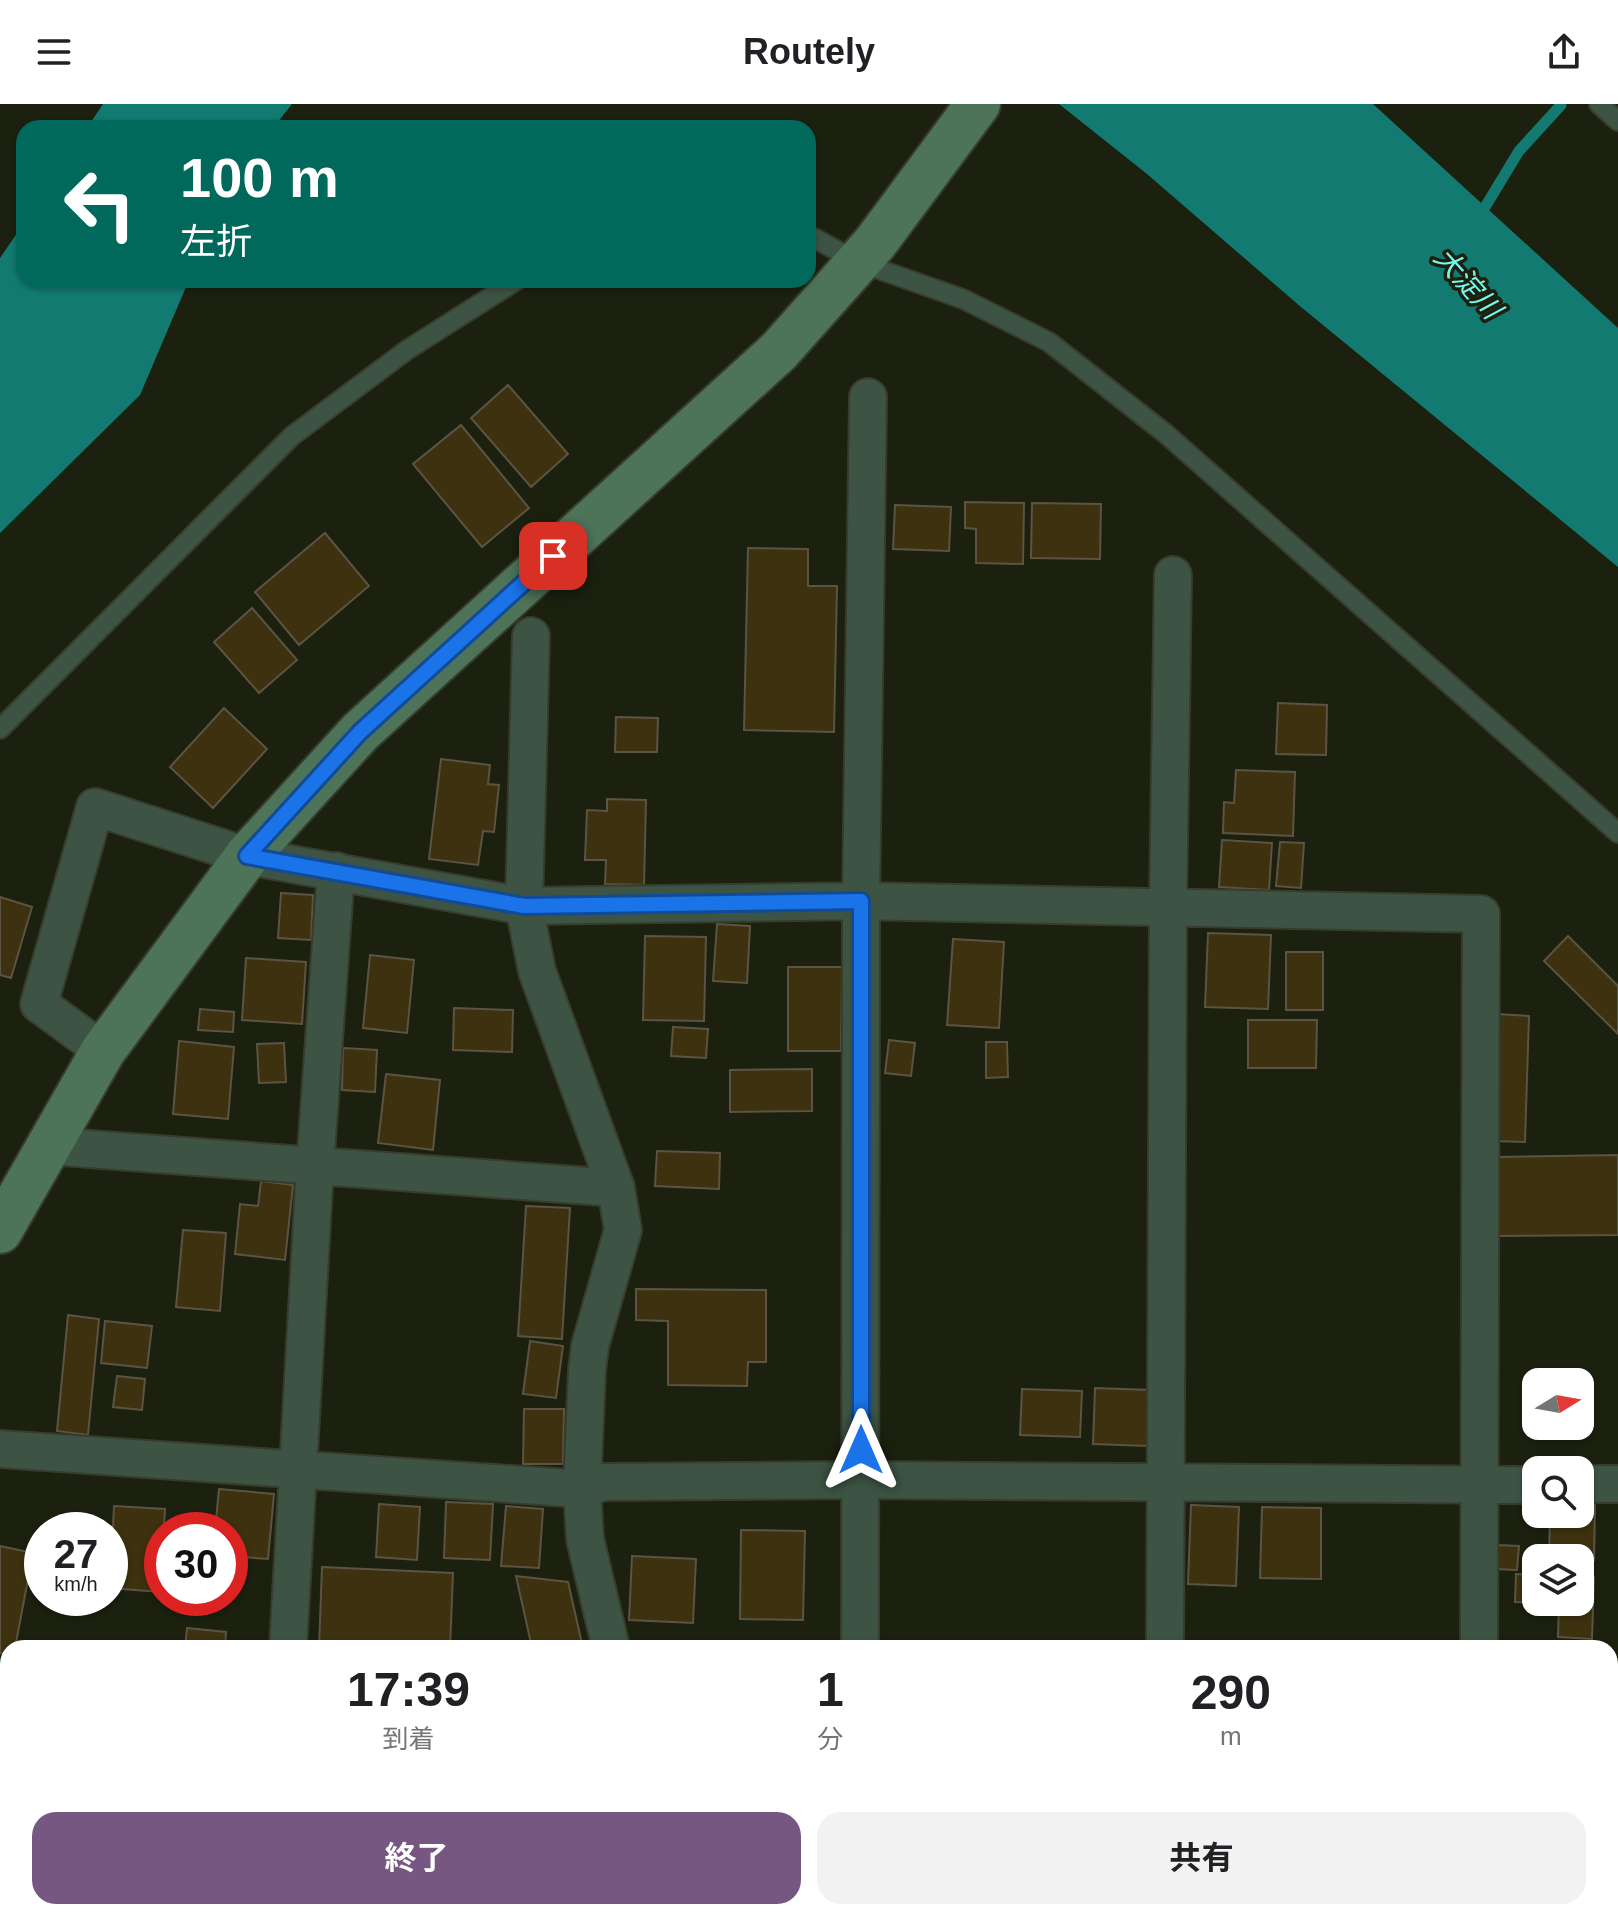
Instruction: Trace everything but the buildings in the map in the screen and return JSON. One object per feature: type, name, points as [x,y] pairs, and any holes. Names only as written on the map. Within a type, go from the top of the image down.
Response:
[{"type":"street","points":[[0,1231],[103,1051],[247,856],[360,732],[779,351],[866,253],[978,104]]},
{"type":"street","points":[[860,1640],[861,901],[868,397]]},
{"type":"street","points":[[1165,1640],[1168,906],[1173,575]]},
{"type":"street","points":[[531,636],[524,906],[537,971],[616,1188],[623,1230],[588,1358],[582,1489],[585,1539],[609,1640]]},
{"type":"street","points":[[103,1051],[39,1004],[95,807],[247,856],[524,906],[861,901],[1481,914],[1479,1640]]},
{"type":"street","points":[[288,1640],[315,1167],[336,871]]},
{"type":"street","points":[[49,1146],[616,1188]]},
{"type":"street","points":[[0,1449],[582,1489],[604,1482],[861,1480],[1522,1485]]},
{"type":"street","points":[[1594,1484],[1618,1484]]},
{"type":"lane","points":[[1599,104],[1618,121]]},
{"type":"lane","points":[[816,239],[866,253],[1049,342],[1166,434],[1618,833]]},
{"type":"lane","points":[[0,729],[292,436],[407,350],[504,288]]},
{"type":"water","points":[[103,104],[292,104],[279,120],[92,120]]},
{"type":"water","name":"大淀川","points":[[1059,104],[1373,104],[1618,328],[1618,567],[1301,307],[1147,174]]},
{"type":"water","points":[[16,235],[16,288],[186,288],[140,395],[0,533],[0,258]]},
{"type":"waterway","points":[[1479,217],[1519,151],[1561,105]]},
{"type":"route","points":[[553,556],[360,732],[247,856],[524,906],[861,901],[861,1450]]}]
